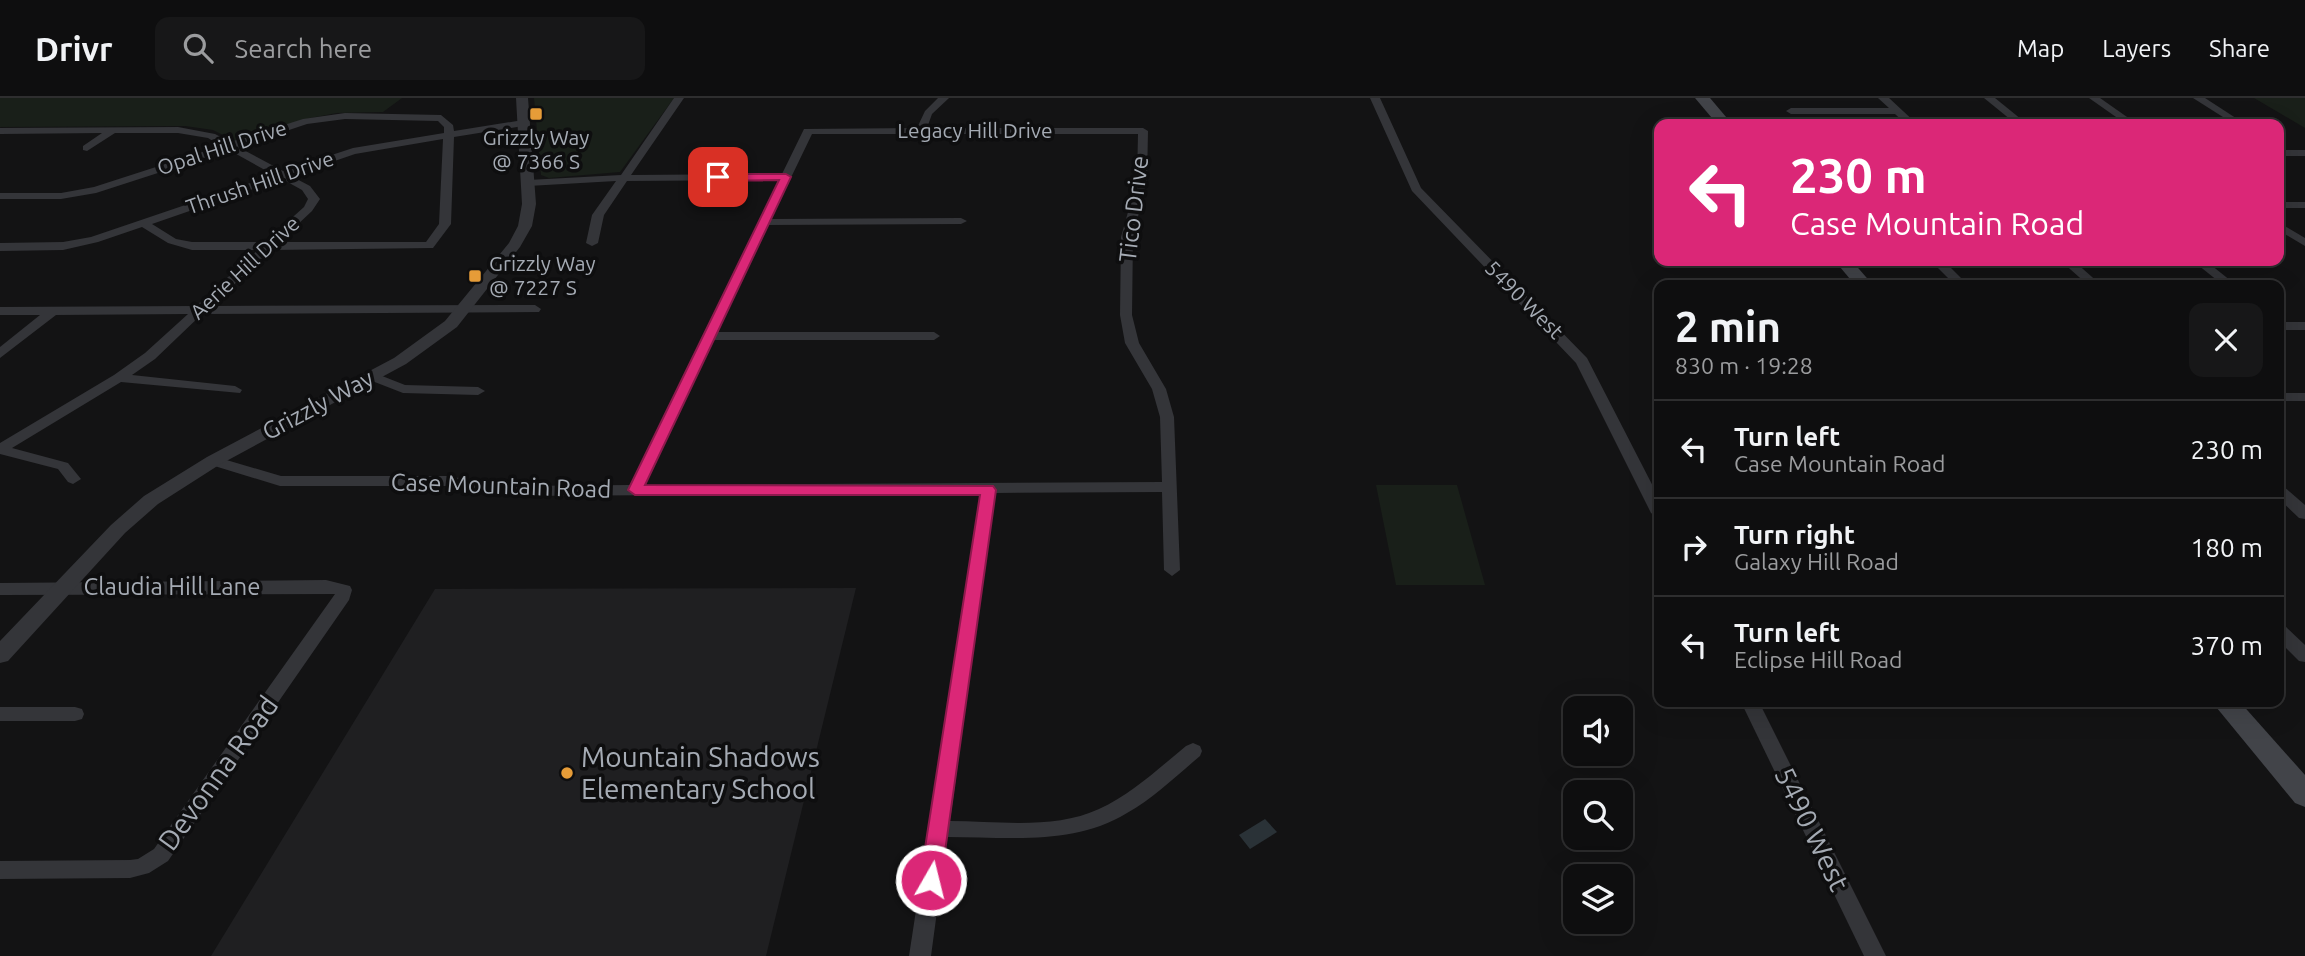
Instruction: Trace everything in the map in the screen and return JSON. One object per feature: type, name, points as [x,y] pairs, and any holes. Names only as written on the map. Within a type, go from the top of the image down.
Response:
[{"type":"main road","points":[[1702,98],[1721,119]]},
{"type":"main road","points":[[1847,266],[1860,280]]},
{"type":"main road","points":[[2229,707],[2305,795]]},
{"type":"street","name":"Grizzly Way","points":[[0,655],[143,507],[172,485],[372,376],[438,336],[464,309],[525,226],[529,213],[522,98]]},
{"type":"street","points":[[592,243],[598,215],[680,98]]},
{"type":"street","points":[[921,132],[928,113],[944,98]]},
{"type":"street","name":"5490 West","points":[[1376,98],[1416,189],[1582,361],[1654,503]]},
{"type":"street","points":[[1883,98],[1906,119]]},
{"type":"street","points":[[1989,98],[2016,119]]},
{"type":"street","points":[[2094,98],[2125,119]]},
{"type":"street","points":[[2198,98],[2232,119]]},
{"type":"street","points":[[1791,110],[1897,111]]},
{"type":"street","name":"Opal Hill Drive","points":[[0,196],[85,192],[321,118],[419,116],[445,121],[449,134]]},
{"type":"street","name":"Thrush Hill Drive","points":[[0,247],[77,244],[367,147],[523,123]]},
{"type":"street","name":"Aerie Hill Drive","points":[[0,131],[194,131],[229,146],[282,175],[312,192],[314,199],[308,209],[150,356],[119,378],[0,449]]},
{"type":"street","points":[[86,148],[112,131]]},
{"type":"street","name":"Legacy Hill Drive","points":[[786,177],[808,131],[1143,131]]},
{"type":"street","name":"Tico Drive","points":[[1143,131],[1142,180],[1127,237],[1126,315],[1132,342],[1165,404],[1172,570]]},
{"type":"street","points":[[143,223],[185,246],[429,246],[445,225],[449,134]]},
{"type":"street","points":[[2284,152],[2305,153]]},
{"type":"street","points":[[528,183],[624,178],[786,177],[635,490]]},
{"type":"street","points":[[2284,205],[2305,205]]},
{"type":"street","points":[[763,222],[961,221]]},
{"type":"street","points":[[2284,229],[2305,243]]},
{"type":"street","points":[[1942,266],[1957,280]]},
{"type":"street","points":[[2073,266],[2089,280]]},
{"type":"street","points":[[2205,266],[2224,280]]},
{"type":"street","points":[[0,311],[535,309]]},
{"type":"street","points":[[0,354],[54,310]]},
{"type":"street","points":[[2284,325],[2305,326]]},
{"type":"street","points":[[709,336],[934,336]]},
{"type":"street","points":[[372,376],[403,389],[478,391]]},
{"type":"street","points":[[119,378],[235,390]]},
{"type":"street","points":[[2284,397],[2305,397]]},
{"type":"street","points":[[0,449],[64,466],[73,479]]},
{"type":"street","name":"Case Mountain Road","points":[[213,461],[280,481],[446,481],[514,491],[1170,487]]},
{"type":"street","points":[[920,956],[988,490]]},
{"type":"street","points":[[2284,494],[2305,513]]},
{"type":"street","name":"Claudia Hill Lane","points":[[0,589],[326,586],[344,590]]},
{"type":"street","name":"Devonna Road","points":[[0,870],[124,870],[142,867],[155,860],[178,834],[341,600],[344,590]]},
{"type":"street","points":[[2284,635],[2305,656]]},
{"type":"street","name":"5490 West","points":[[1752,707],[1875,956]]},
{"type":"street","points":[[0,714],[75,714]]},
{"type":"street","points":[[938,829],[1049,828],[1094,821],[1115,811],[1193,751]]},
{"type":"shaded area","points":[[0,98],[402,98],[383,112],[337,113],[310,118],[235,141],[213,130],[185,126],[0,127]]},
{"type":"shaded area","points":[[534,98],[674,98],[620,172],[549,178],[541,175]]},
{"type":"shaded area","points":[[2254,98],[2305,98],[2305,128]]},
{"type":"shaded area","points":[[1376,485],[1457,485],[1485,585],[1396,585]]},
{"type":"shaded area","name":"Mountain Shadows Elementary School","points":[[856,588],[766,956],[211,956],[435,589]]},
{"type":"shaded area","points":[[1265,819],[1277,832],[1250,849],[1239,835]]},
{"type":"place","name":"Grizzly Way @ 7366 S","points":[[536,114]]},
{"type":"place","name":"Grizzly Way @ 7227 S","points":[[475,276]]},
{"type":"place","name":"Mountain Shadows Elementary School","points":[[567,773]]},
{"type":"route","points":[[718,177],[786,177],[635,490],[988,490],[931,880]]}]
